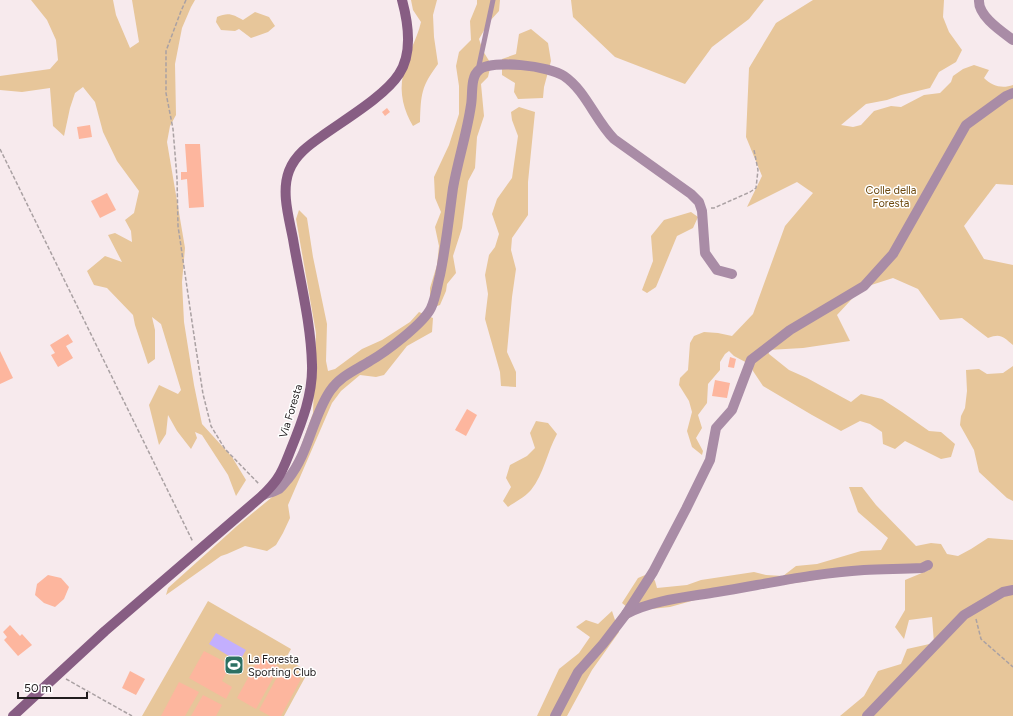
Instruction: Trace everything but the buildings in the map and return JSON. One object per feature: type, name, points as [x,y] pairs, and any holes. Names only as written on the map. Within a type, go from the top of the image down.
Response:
[{"type":"main road","name":"Via Foresta","points":[[13,716],[105,631],[263,495],[278,478],[300,428],[311,391],[312,365],[310,335],[287,204],[286,181],[293,162],[312,143],[376,97],[392,83],[400,73],[407,53],[406,14],[402,0]]},
{"type":"street","points":[[979,0],[978,5],[986,18],[1013,40]]},
{"type":"street","points":[[263,495],[280,488],[290,476],[301,458],[323,403],[338,381],[350,372],[372,360],[397,341],[424,318],[431,308],[436,294],[446,246],[453,187],[471,106],[473,79],[478,70],[488,66],[504,65],[554,70],[563,75],[572,83],[586,100],[607,132],[614,139],[691,194],[699,202],[702,211],[705,253],[717,270],[732,274]]},
{"type":"street","points":[[556,716],[578,672],[603,644],[626,614],[653,572],[690,502],[710,460],[716,428],[732,410],[751,360],[790,330],[864,286],[893,254],[966,125],[1006,96],[1013,93]]},
{"type":"street","points":[[626,614],[635,609],[669,601],[764,584],[864,570],[922,568],[928,565]]},
{"type":"street","points":[[867,716],[964,615],[1003,592],[1013,590]]},
{"type":"lane","points":[[478,70],[493,0]]},
{"type":"path","points":[[186,0],[166,51],[166,93],[173,129],[177,178],[178,226],[197,357],[210,426],[225,449],[259,483],[263,495]]},
{"type":"path","points":[[0,149],[197,551]]},
{"type":"path","points":[[701,208],[714,208],[756,188],[758,170],[754,150]]},
{"type":"path","points":[[973,610],[980,639],[1013,667]]},
{"type":"path","points":[[58,675],[132,716]]},
{"type":"green space","points":[[31,0],[113,0],[116,15],[130,48],[139,42],[132,0],[195,0],[182,28],[175,64],[176,115],[170,126],[167,142],[185,248],[182,282],[184,322],[194,385],[202,424],[232,457],[246,480],[236,496],[228,475],[202,435],[195,432],[197,438],[191,449],[177,431],[168,415],[166,434],[159,445],[149,405],[159,385],[178,394],[181,390],[161,324],[152,317],[155,330],[155,359],[148,364],[133,315],[107,288],[94,285],[87,271],[105,256],[122,262],[108,235],[115,233],[132,242],[131,231],[125,220],[134,213],[139,191],[117,161],[103,132],[95,102],[83,87],[75,93],[64,136],[53,126],[50,88],[22,92],[0,90],[0,76],[50,69],[58,60],[56,40],[47,20]]},
{"type":"green space","points":[[411,0],[437,0],[433,15],[434,37],[438,64],[428,79],[423,91],[420,122],[413,126],[407,114],[402,95],[404,68],[421,22],[413,10]]},
{"type":"green space","points":[[477,0],[500,0],[499,11],[489,22],[479,39],[483,51],[491,64],[488,77],[481,84],[484,116],[477,137],[475,168],[468,181],[462,228],[453,256],[456,273],[447,284],[446,291],[440,305],[437,306],[430,303],[430,288],[437,265],[439,246],[435,227],[441,212],[435,198],[434,177],[449,145],[459,114],[459,86],[456,66],[459,52],[471,40],[470,21],[477,4]]},
{"type":"green space","points":[[571,0],[764,0],[749,19],[712,47],[685,84],[615,57],[573,17]]},
{"type":"green space","name":"Colle della Foresta","points":[[813,0],[944,0],[943,17],[949,32],[962,50],[956,62],[939,72],[930,88],[887,100],[866,104],[841,125],[853,127],[861,125],[874,111],[891,106],[901,107],[924,95],[940,93],[951,82],[953,76],[963,69],[974,65],[989,70],[984,78],[990,83],[1001,87],[1013,85],[1013,185],[996,184],[964,226],[984,259],[1013,265],[1013,345],[999,336],[988,338],[962,318],[940,320],[918,289],[893,278],[862,288],[837,315],[850,341],[803,348],[768,350],[769,354],[789,370],[851,402],[861,394],[882,399],[929,431],[941,432],[955,444],[951,457],[941,459],[905,441],[895,449],[883,444],[882,432],[870,424],[860,421],[841,431],[763,386],[753,371],[751,365],[734,356],[729,351],[720,362],[720,370],[708,384],[707,403],[698,415],[702,428],[696,438],[703,451],[702,455],[692,447],[687,431],[692,412],[689,401],[679,385],[680,378],[688,370],[690,343],[694,336],[704,332],[732,336],[753,314],[785,226],[813,193],[797,182],[747,207],[762,176],[746,137],[749,68],[776,23]]},
{"type":"green space","points":[[255,12],[269,17],[275,26],[268,32],[251,38],[239,29],[235,31],[221,30],[216,22],[217,17],[227,14],[243,20]]},
{"type":"green space","points":[[531,29],[548,43],[551,61],[544,87],[543,98],[518,99],[514,92],[515,83],[502,75],[502,59],[516,54],[519,34]]},
{"type":"green space","points":[[519,107],[535,112],[528,182],[528,215],[512,238],[511,250],[516,269],[507,352],[516,372],[516,387],[501,386],[500,372],[485,319],[488,294],[485,275],[489,255],[495,247],[499,234],[492,214],[497,199],[512,178],[518,136],[512,120],[511,112]]},
{"type":"green space","points":[[299,210],[307,218],[313,257],[327,324],[326,361],[328,371],[335,369],[362,349],[382,340],[410,322],[419,312],[433,318],[432,332],[407,346],[384,375],[376,377],[360,375],[341,391],[332,403],[288,505],[290,518],[276,545],[267,551],[245,546],[221,556],[166,595],[168,588],[237,526],[277,493],[299,452],[313,413],[316,333],[296,219]]},
{"type":"green space","points":[[691,212],[698,217],[693,228],[677,236],[656,287],[647,293],[642,290],[653,261],[651,236],[664,220]]},
{"type":"green space","points":[[1013,366],[1013,501],[1007,498],[979,472],[974,450],[960,425],[961,416],[965,408],[967,391],[966,370],[979,369],[987,374],[1003,373]]},
{"type":"green space","points":[[536,421],[548,423],[557,434],[539,477],[531,490],[508,507],[503,501],[511,487],[506,478],[510,465],[527,456],[535,448],[530,433]]},
{"type":"green space","points":[[849,487],[862,487],[876,505],[916,546],[931,543],[941,544],[947,554],[958,556],[988,538],[1013,540],[1013,716],[840,716],[864,696],[878,671],[901,664],[907,649],[934,643],[932,617],[909,620],[904,639],[895,627],[905,610],[905,580],[929,570],[930,563],[713,595],[670,607],[632,611],[622,603],[638,578],[650,573],[657,588],[687,585],[701,580],[754,572],[766,575],[783,576],[796,566],[817,564],[861,551],[881,550],[888,538],[858,512]]},
{"type":"green space","name":"La Foresta Sporting Club","points":[[208,601],[291,649],[286,658],[308,672],[284,716],[142,716]]},
{"type":"green space","points":[[612,611],[619,632],[592,670],[567,716],[537,716],[559,669],[579,653],[590,637],[576,627],[586,620],[598,624]]},
{"type":"shaded area","points":[[216,633],[246,650],[239,662],[209,644]]},
{"type":"place","name":"La Foresta Sporting Club","points":[[234,665]]}]
